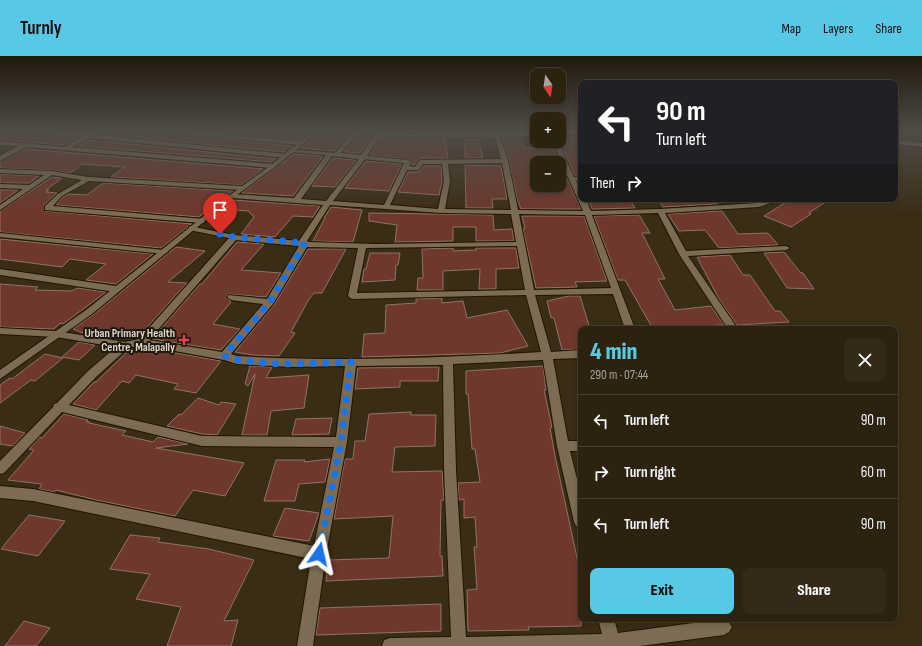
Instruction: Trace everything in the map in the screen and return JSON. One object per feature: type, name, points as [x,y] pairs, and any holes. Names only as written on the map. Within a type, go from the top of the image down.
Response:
[{"type":"street","points":[[187,159],[273,166]]},
{"type":"street","points":[[0,375],[89,312],[241,188],[282,159]]},
{"type":"street","points":[[296,200],[330,159]]},
{"type":"street","points":[[224,356],[270,302],[303,243],[328,203],[362,159]]},
{"type":"street","points":[[368,159],[408,162],[386,207]]},
{"type":"street","points":[[563,159],[578,192]]},
{"type":"street","points":[[405,168],[417,169],[421,162],[504,161],[530,293],[547,355],[563,446],[578,509]]},
{"type":"street","points":[[441,211],[447,181],[445,162]]},
{"type":"street","points":[[0,171],[51,173],[88,179],[241,188]]},
{"type":"street","points":[[0,208],[51,173]]},
{"type":"street","points":[[88,179],[60,195],[48,208],[201,221]]},
{"type":"street","points":[[572,180],[578,179]]},
{"type":"street","points":[[0,186],[30,187]]},
{"type":"street","points":[[232,196],[441,211],[588,213],[660,212],[759,205],[768,202]]},
{"type":"street","points":[[583,202],[629,326]]},
{"type":"street","points":[[660,212],[683,254],[731,326]]},
{"type":"street","points":[[192,228],[234,237],[362,246],[521,244]]},
{"type":"street","points":[[0,235],[164,252]]},
{"type":"street","points":[[142,342],[234,237]]},
{"type":"street","points":[[362,246],[352,296],[616,291]]},
{"type":"street","points":[[683,254],[786,248]]},
{"type":"street","points":[[0,272],[116,289]]},
{"type":"street","points":[[230,297],[270,302]]},
{"type":"street","points":[[0,330],[56,334],[125,345],[142,342],[224,356],[237,360],[288,363],[448,361],[578,354]]},
{"type":"street","points":[[0,469],[58,407],[125,345]]},
{"type":"street","points":[[448,361],[450,470],[459,644]]},
{"type":"street","points":[[305,646],[319,554],[341,442],[351,362]]},
{"type":"street","points":[[58,407],[202,441],[341,442]]},
{"type":"street","points":[[563,446],[578,446]]},
{"type":"street","points":[[0,492],[33,495],[319,554]]},
{"type":"street","points":[[607,622],[613,644]]},
{"type":"street","points":[[390,646],[459,644],[613,644],[724,627]]},
{"type":"building","points":[[7,159],[139,159],[263,169],[242,185],[111,177],[125,167],[82,164],[70,173],[51,170],[0,168],[0,162]]},
{"type":"building","points":[[230,159],[276,159],[272,162]]},
{"type":"building","points":[[288,159],[321,159],[293,196],[242,193]]},
{"type":"building","points":[[333,159],[356,160],[335,187],[312,186]]},
{"type":"building","points":[[404,159],[420,159],[414,165],[411,165],[412,162],[408,159]]},
{"type":"building","points":[[508,159],[530,159],[530,192],[566,192],[566,176],[581,209],[521,209],[517,199]]},
{"type":"building","points":[[568,159],[578,159],[578,176],[575,176]]},
{"type":"building","points":[[366,161],[402,164],[389,191],[345,188]]},
{"type":"building","points":[[465,165],[501,166],[507,199],[492,199],[493,208],[466,208]]},
{"type":"building","points":[[424,166],[441,166],[442,181],[439,195],[398,192],[408,172],[419,172]]},
{"type":"building","points":[[0,174],[39,176],[29,183],[0,183]]},
{"type":"building","points":[[52,177],[62,178],[46,190],[49,190],[46,192],[57,193],[44,205],[45,211],[192,224],[188,225],[188,227],[161,248],[0,232],[0,211]]},
{"type":"building","points":[[103,183],[233,191],[199,217],[56,205],[63,197],[69,194],[87,195]]},
{"type":"building","points":[[0,190],[18,190],[0,203]]},
{"type":"building","points":[[233,200],[320,206],[313,217],[293,216],[275,237],[241,234],[254,217],[248,211],[222,209]]},
{"type":"building","points":[[589,202],[631,202],[635,208],[592,209]]},
{"type":"building","points":[[660,202],[715,202],[717,204],[663,207]]},
{"type":"building","points":[[786,202],[826,202],[809,213],[811,214],[791,227],[764,216]]},
{"type":"building","points":[[331,207],[362,210],[353,242],[313,241]]},
{"type":"building","points":[[722,211],[738,234],[768,233],[778,245],[719,248],[705,230],[679,231],[668,214]]},
{"type":"building","points":[[369,213],[493,215],[494,230],[512,229],[514,241],[476,241],[476,227],[453,227],[453,241],[395,242],[397,225],[369,221]]},
{"type":"building","points":[[639,215],[650,233],[642,233],[665,279],[658,279],[675,310],[711,306],[724,325],[651,326],[625,280],[618,280],[594,216]]},
{"type":"building","points":[[522,216],[584,216],[607,281],[575,282],[577,287],[536,288],[523,229],[525,228]]},
{"type":"building","points":[[0,239],[153,254],[116,284],[86,280],[106,264],[70,259],[62,267],[0,259]]},
{"type":"building","points":[[237,242],[264,244],[241,270],[281,273],[266,297],[227,294],[226,297],[231,302],[213,324],[240,329],[221,350],[152,339],[200,284],[202,284]]},
{"type":"building","points":[[176,247],[205,251],[168,282],[187,283],[141,334],[112,330],[105,337],[85,334],[73,329],[93,315]]},
{"type":"building","points":[[453,248],[453,251],[476,250],[476,248],[516,248],[519,268],[496,269],[496,289],[479,289],[480,269],[443,271],[443,290],[417,290],[418,278],[423,278],[422,249]]},
{"type":"building","points":[[308,249],[346,249],[322,293],[314,293],[309,299],[291,332],[295,333],[279,356],[253,355],[235,352],[274,305]]},
{"type":"building","points":[[784,252],[801,273],[803,273],[814,289],[787,288],[764,253]]},
{"type":"building","points":[[370,253],[400,253],[398,265],[396,265],[395,280],[362,282],[364,269],[366,269]]},
{"type":"building","points":[[730,255],[743,275],[750,275],[775,311],[780,311],[789,322],[737,325],[719,299],[697,257]]},
{"type":"building","points":[[0,284],[38,287],[35,290],[72,291],[77,288],[106,292],[63,324],[60,323],[54,329],[0,327]]},
{"type":"building","points":[[569,296],[580,296],[589,326],[578,326],[578,349],[562,350],[554,318],[551,318],[547,301]]},
{"type":"building","points":[[442,298],[442,303],[463,301],[467,318],[507,310],[528,346],[500,353],[362,357],[364,334],[385,333],[386,305],[416,303],[416,299]]},
{"type":"building","points":[[79,342],[95,345],[79,360],[62,357]]},
{"type":"building","points":[[142,347],[221,361],[196,393],[174,389],[178,384],[136,375],[129,383],[122,381],[96,410],[73,404],[94,382],[96,382],[130,349]]},
{"type":"building","points":[[45,354],[63,358],[35,381],[31,380],[0,403],[0,385],[10,378],[12,379]]},
{"type":"building","points":[[250,366],[272,367],[266,378],[309,375],[304,408],[271,411],[267,435],[242,435],[255,374],[248,386],[245,384]]},
{"type":"building","points":[[543,366],[546,390],[544,390],[552,427],[550,428],[578,562],[578,622],[581,622],[581,626],[528,627],[529,630],[468,631],[467,590],[477,589],[474,547],[477,547],[475,517],[464,518],[464,499],[459,500],[458,483],[480,482],[475,449],[472,449],[468,394],[466,394],[466,371]]},
{"type":"building","points":[[439,367],[438,381],[400,381],[400,387],[355,389],[358,368]]},
{"type":"building","points":[[198,398],[219,405],[221,402],[236,404],[217,435],[202,434],[167,426],[179,414],[181,415]]},
{"type":"building","points":[[411,412],[411,415],[436,415],[435,446],[395,447],[392,472],[442,471],[444,500],[441,500],[440,556],[442,556],[443,576],[326,581],[329,560],[389,558],[393,516],[334,519],[345,459],[353,459],[355,441],[365,441],[369,414]]},
{"type":"building","points":[[64,414],[88,420],[86,422],[90,422],[89,423],[126,431],[122,435],[153,442],[158,437],[188,444],[156,448],[244,463],[225,496],[193,490],[175,516],[96,500],[56,490],[54,492],[39,489],[42,484],[8,480],[34,450],[29,449],[40,437],[42,438]]},
{"type":"building","points":[[332,418],[329,434],[292,435],[296,419]]},
{"type":"building","points":[[0,426],[25,433],[13,446],[0,444]]},
{"type":"building","points":[[330,459],[325,482],[299,484],[295,501],[264,501],[276,460],[305,460],[304,462]]},
{"type":"building","points":[[285,508],[319,513],[309,541],[273,536]]},
{"type":"building","points":[[29,515],[65,521],[38,556],[1,549]]},
{"type":"building","points":[[130,535],[160,538],[158,542],[209,549],[254,560],[224,621],[238,620],[231,646],[167,646],[181,607],[136,599],[150,574],[110,569]]},
{"type":"building","points":[[441,604],[441,631],[316,635],[320,608]]},
{"type":"building","points":[[24,621],[50,628],[36,646],[5,646]]},
{"type":"place","name":"Urban Primary Health Centre, Malapally","points":[[184,340]]},
{"type":"route","points":[[220,234],[234,237],[305,243],[270,302],[224,356],[237,360],[288,363],[351,362],[341,442],[319,554]]}]
